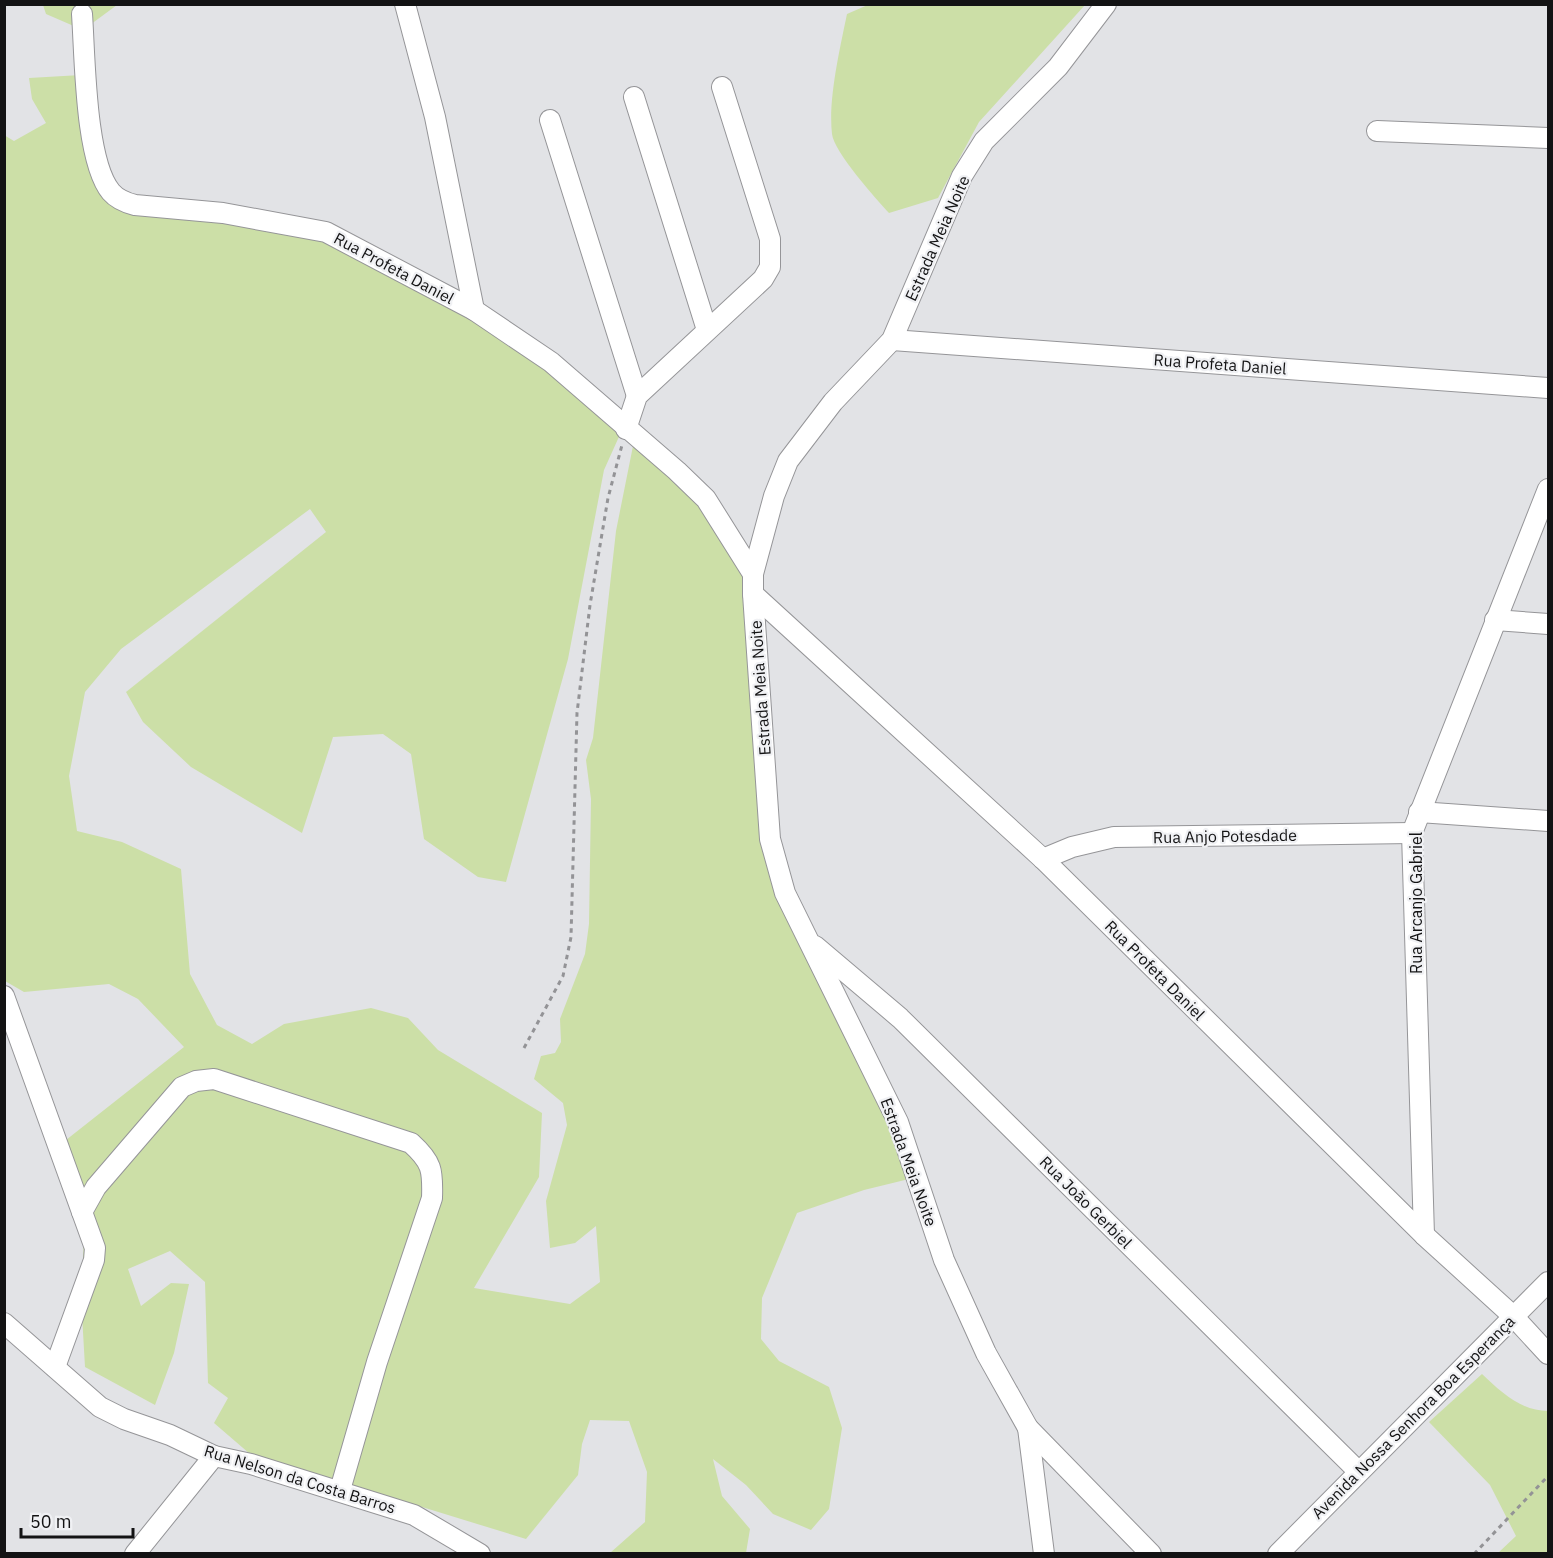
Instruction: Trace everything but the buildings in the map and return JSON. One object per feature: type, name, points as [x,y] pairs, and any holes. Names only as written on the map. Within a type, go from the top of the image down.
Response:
[{"type":"street","points":[[405,4],[435,117],[474,310]]},
{"type":"street","name":"Estrada Meia Noite","points":[[1106,4],[1058,67],[984,141],[962,176],[892,339],[833,402],[788,461],[774,496],[753,584],[770,839],[786,893],[898,1122],[944,1260],[986,1353],[1028,1428],[1151,1554]]},
{"type":"street","name":"Rua Profeta Daniel","points":[[82,14],[91,124],[97,158],[111,192],[125,202],[135,205],[223,213],[326,232],[474,310],[551,362],[706,499],[753,584],[1042,859],[1424,1235],[1513,1316],[1548,1354]]},
{"type":"street","points":[[626,429],[637,396],[763,279],[770,267],[772,253],[752,177],[722,87]]},
{"type":"street","points":[[634,97],[707,330]]},
{"type":"street","points":[[550,120],[637,396]]},
{"type":"street","points":[[1377,131],[1548,138]]},
{"type":"street","name":"Rua Profeta Daniel","points":[[892,339],[1548,388]]},
{"type":"street","name":"Rua Arcanjo Gabriel","points":[[1424,1235],[1412,833],[1548,489]]},
{"type":"street","points":[[1496,620],[1548,624]]},
{"type":"street","points":[[1419,812],[1548,822]]},
{"type":"street","name":"Rua Anjo Potesdade","points":[[1042,859],[1072,847],[1113,837],[1412,833]]},
{"type":"street","name":"Rua João Gerbiel","points":[[808,941],[900,1018],[1358,1471]]},
{"type":"street","points":[[841,1007],[867,990]]},
{"type":"street","points":[[4,996],[95,1248],[94,1260],[55,1367]]},
{"type":"street","points":[[82,1212],[96,1187],[182,1087],[196,1081],[214,1078],[411,1143],[427,1157],[433,1175],[432,1198],[377,1362],[340,1490]]},
{"type":"street","name":"Avenida Nossa Senhora Boa Esperança","points":[[1278,1554],[1548,1282]]},
{"type":"street","name":"Rua Nelson da Costa Barros","points":[[4,1323],[100,1407],[124,1419],[170,1435],[214,1456],[251,1464],[340,1490],[414,1515],[480,1554]]},
{"type":"street","name":"Estrada Meia Noite","points":[[1028,1428],[1044,1554]]},
{"type":"street","points":[[135,1554],[214,1456]]},
{"type":"path","points":[[524,1048],[563,976],[572,937],[578,713],[590,605],[608,498],[626,429]]},
{"type":"path","points":[[1474,1554],[1548,1476]]},
{"type":"green space","points":[[870,4],[1085,5],[979,122],[938,198],[889,213],[847,163],[834,142],[832,134],[833,90],[847,14]]},
{"type":"green space","points":[[43,5],[117,5],[83,30],[46,14]]},
{"type":"green space","points":[[81,75],[109,193],[323,232],[513,338],[622,430],[604,470],[568,659],[506,882],[478,877],[424,839],[411,754],[383,734],[333,737],[302,833],[191,767],[143,722],[126,692],[326,532],[310,509],[121,649],[85,692],[69,776],[77,831],[122,842],[181,869],[190,974],[217,1025],[252,1044],[284,1024],[371,1008],[408,1018],[438,1050],[542,1113],[539,1177],[474,1288],[570,1304],[600,1282],[596,1226],[575,1243],[550,1248],[546,1201],[567,1125],[563,1103],[534,1079],[541,1056],[555,1053],[561,1042],[560,1019],[585,954],[589,924],[591,799],[586,760],[593,738],[616,531],[634,441],[705,505],[749,577],[768,854],[882,1096],[909,1179],[864,1190],[797,1213],[762,1298],[761,1339],[779,1361],[829,1387],[842,1428],[829,1509],[811,1530],[773,1514],[746,1485],[713,1459],[722,1496],[750,1529],[746,1553],[610,1553],[645,1522],[647,1472],[629,1421],[590,1420],[582,1444],[578,1475],[526,1539],[250,1454],[214,1423],[228,1398],[208,1383],[205,1282],[170,1251],[128,1269],[141,1306],[171,1283],[189,1284],[174,1353],[155,1405],[85,1367],[81,1297],[86,1200],[66,1140],[184,1047],[138,999],[109,984],[24,992],[5,981],[4,135],[14,141],[46,123],[32,99],[29,78]]},
{"type":"green space","points":[[1482,1374],[1504,1394],[1520,1404],[1548,1411],[1548,1553],[1498,1553],[1516,1536],[1490,1485],[1429,1422]]}]
